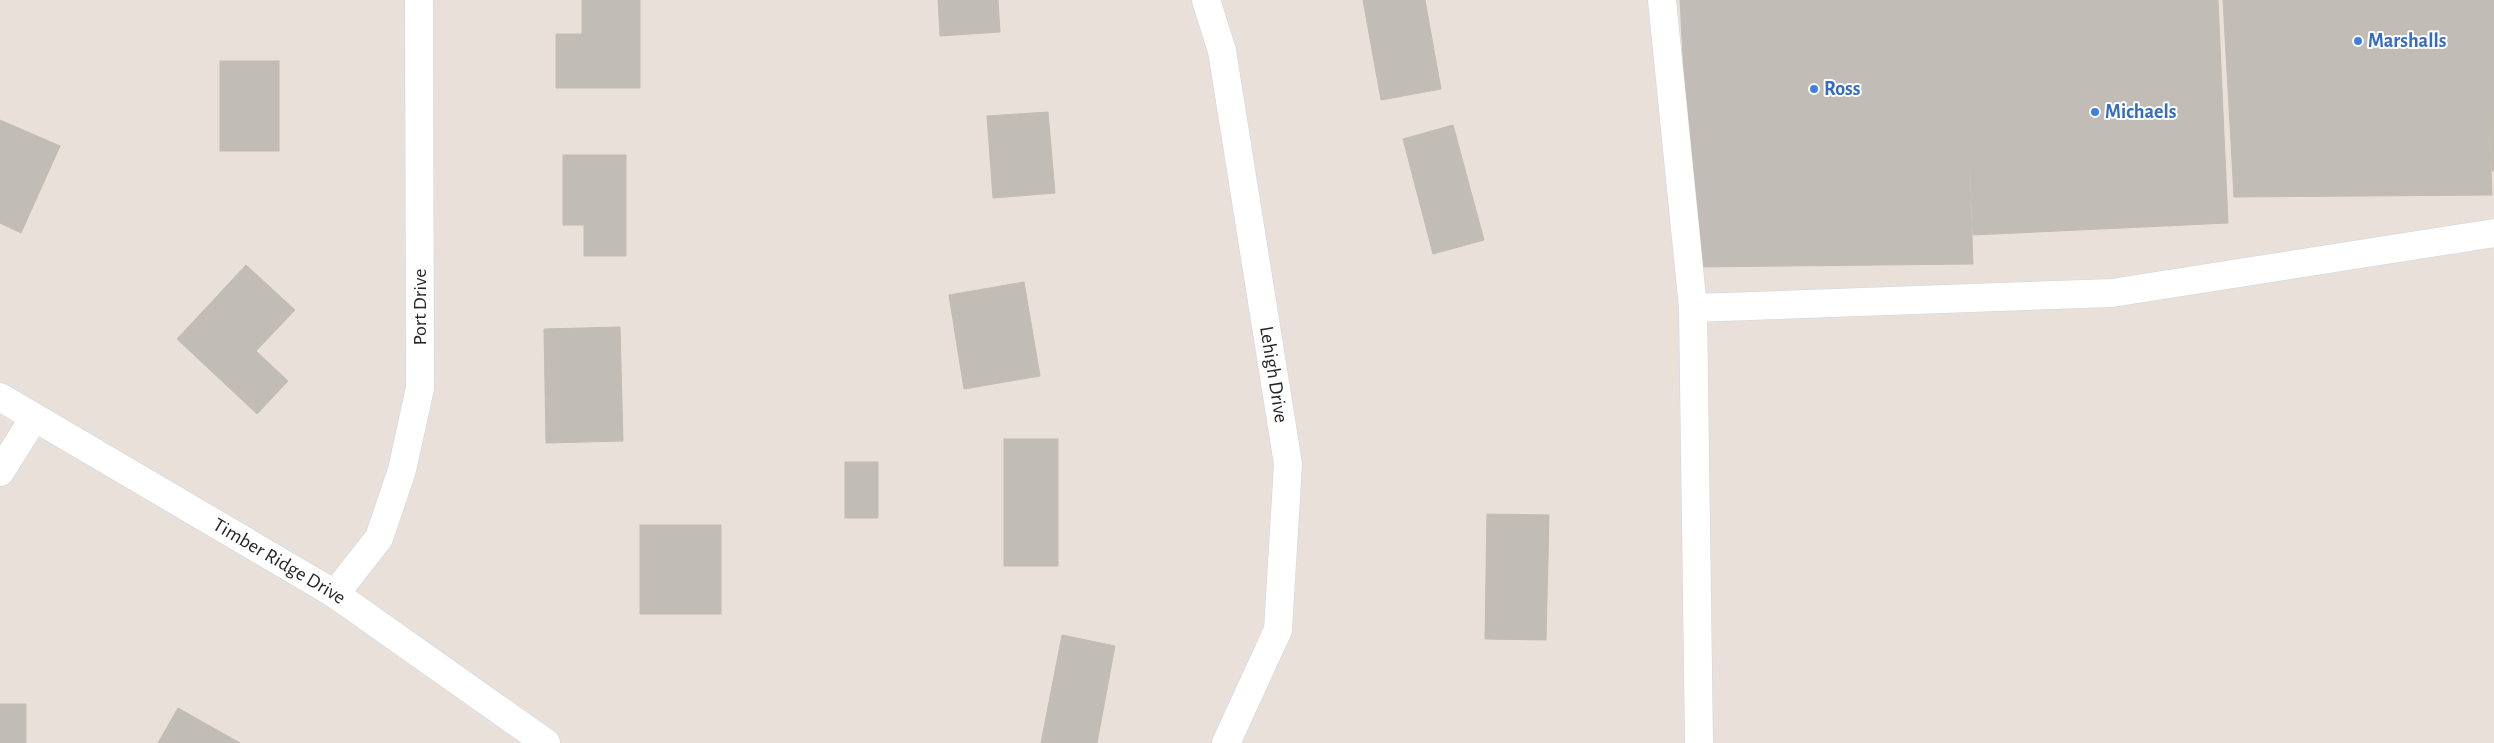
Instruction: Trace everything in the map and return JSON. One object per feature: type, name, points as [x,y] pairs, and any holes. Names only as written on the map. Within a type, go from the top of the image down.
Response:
[{"type":"street","name":"Port Drive","points":[[335,594],[379,538],[402,470],[420,388],[419,0]]},
{"type":"street","name":"Lehigh Drive","points":[[1206,0],[1222,51],[1288,464],[1278,630],[1226,743]]},
{"type":"street","points":[[1662,0],[1693,308],[1699,743]]},
{"type":"street","points":[[1693,308],[2112,293],[2494,233]]},
{"type":"street","name":"Timber Ridge Drive","points":[[0,397],[335,594],[546,743]]},
{"type":"street","points":[[0,472],[34,418]]},
{"type":"building","points":[[582,0],[640,0],[640,88],[556,88],[556,34],[582,34]]},
{"type":"building","points":[[938,0],[998,0],[1000,32],[940,36]]},
{"type":"building","points":[[1363,0],[1425,0],[1441,89],[1381,100]]},
{"type":"building","points":[[1680,0],[1963,0],[1973,264],[1694,267]]},
{"type":"building","name":"Michaels","points":[[1963,0],[2218,0],[2228,223],[1973,235]]},
{"type":"building","points":[[2223,0],[2484,0],[2492,195],[2234,197]]},
{"type":"building","points":[[2484,0],[2494,0],[2494,171],[2492,171]]},
{"type":"building","points":[[220,61],[279,61],[279,151],[220,151]]},
{"type":"building","points":[[1048,112],[1055,193],[993,198],[987,116]]},
{"type":"building","points":[[0,120],[60,146],[21,233],[0,223]]},
{"type":"building","points":[[1453,125],[1484,240],[1433,254],[1403,139]]},
{"type":"building","points":[[563,155],[626,155],[626,256],[584,256],[584,225],[563,225]]},
{"type":"building","points":[[246,265],[295,310],[256,351],[288,381],[257,414],[177,339]]},
{"type":"building","points":[[1024,282],[1040,376],[964,389],[949,295]]},
{"type":"building","points":[[620,327],[623,441],[546,443],[544,329]]},
{"type":"building","points":[[1004,439],[1058,439],[1058,566],[1004,566]]},
{"type":"building","points":[[845,462],[878,462],[878,518],[845,518]]},
{"type":"building","points":[[1487,514],[1549,515],[1546,640],[1485,639]]},
{"type":"building","points":[[640,525],[721,525],[721,614],[640,614]]},
{"type":"building","points":[[1062,635],[1115,646],[1097,743],[1041,743]]},
{"type":"building","points":[[0,704],[26,704],[26,743],[0,743]]},
{"type":"building","points":[[178,708],[240,743],[158,743]]},
{"type":"place","name":"Marshalls","points":[[2358,41]]},
{"type":"place","name":"Ross","points":[[1814,89]]},
{"type":"place","name":"Michaels","points":[[2095,112]]}]
